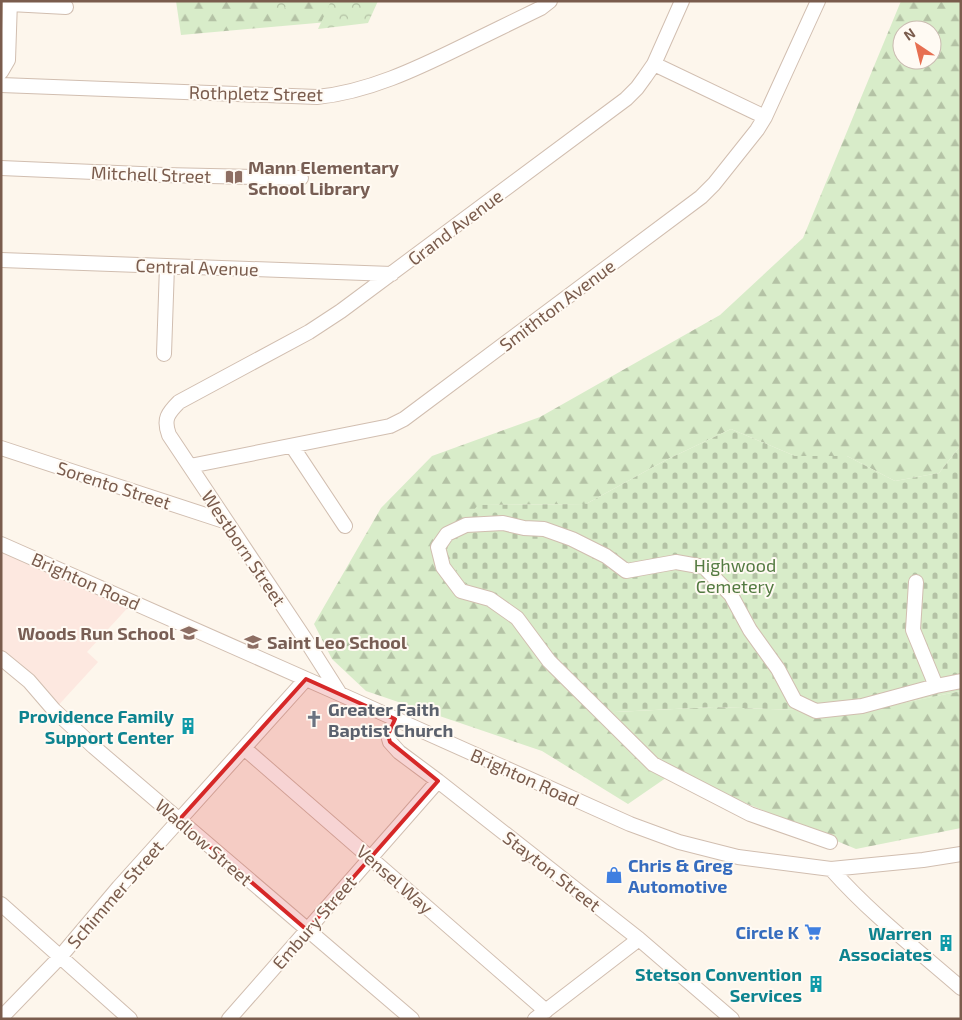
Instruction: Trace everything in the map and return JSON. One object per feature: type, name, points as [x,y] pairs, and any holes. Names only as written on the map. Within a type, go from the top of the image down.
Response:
[{"type":"street","name":"Rothpletz Street","points":[[1,85],[317,97],[334,95],[422,66],[541,8],[550,1]]},
{"type":"street","name":"Grand Avenue","points":[[179,402],[309,332],[341,311],[626,99],[645,78],[654,64],[682,1]]},
{"type":"street","name":"Smithton Avenue","points":[[190,466],[390,426],[404,419],[701,197],[757,130],[765,117],[818,1]]},
{"type":"street","points":[[1,72],[8,60],[8,6],[66,7]]},
{"type":"street","points":[[654,64],[765,117]]},
{"type":"street","name":"Mitchell Street","points":[[1,168],[164,175],[301,178]]},
{"type":"street","name":"Central Avenue","points":[[1,260],[392,274]]},
{"type":"street","points":[[164,354],[166,266]]},
{"type":"street","name":"Westborn Street","points":[[179,402],[167,418],[166,426],[169,434],[308,642],[340,694]]},
{"type":"street","points":[[292,446],[345,526]]},
{"type":"street","name":"Sorento Street","points":[[1,448],[227,522]]},
{"type":"street","points":[[830,842],[750,814],[653,764],[549,661],[517,618],[490,599],[461,590],[443,566],[438,547],[447,534],[466,525],[503,523],[524,528],[544,529],[606,556],[626,571],[676,562],[704,567],[731,595],[750,630],[778,669],[795,701],[816,711],[862,706],[961,681]]},
{"type":"street","name":"Brighton Road","points":[[1,544],[630,824],[679,842],[738,857],[831,869],[923,860],[961,854]]},
{"type":"street","points":[[916,582],[913,630],[936,686]]},
{"type":"street","name":"Wadlow Street","points":[[1,658],[29,681],[54,710],[94,748],[412,1019]]},
{"type":"street","name":"Schimmer Street","points":[[1,1018],[60,957],[119,887],[306,679]]},
{"type":"street","name":"Stayton Street","points":[[395,719],[388,735],[390,742],[399,752],[639,939],[732,1019]]},
{"type":"street","name":"Vensel Way","points":[[244,748],[370,858],[540,1015]]},
{"type":"street","name":"Embury Street","points":[[229,1019],[438,781]]},
{"type":"street","points":[[831,869],[884,921],[961,988]]},
{"type":"street","points":[[1,904],[130,1019]]},
{"type":"street","points":[[540,1015],[639,939]]},
{"type":"highlighted area","points":[[306,679],[395,719],[388,735],[390,742],[438,781],[307,930],[179,820]]},
{"type":"shaded area","points":[[1,544],[133,602],[87,652],[98,662],[54,710],[1,658]]},
{"type":"green space","points":[[176,1],[366,1],[328,22],[181,35]]},
{"type":"green space","points":[[259,1],[289,1],[282,13]]},
{"type":"green space","points":[[331,1],[378,1],[368,23],[318,29]]},
{"type":"green space","points":[[901,1],[961,1],[961,445],[939,473],[895,481],[847,456],[795,456],[731,429],[666,460],[586,504],[478,505],[515,615],[595,713],[714,707],[859,712],[961,691],[961,828],[856,849],[673,773],[628,804],[542,751],[366,691],[332,659],[314,624],[381,508],[432,456],[540,417],[720,315],[803,238],[892,23],[892,70],[942,70],[942,20],[893,20]]},
{"type":"green space","name":"Highwood Cemetery","points":[[731,429],[795,456],[847,456],[895,481],[939,473],[961,445],[961,691],[859,712],[714,707],[595,713],[515,615],[463,582],[444,547],[478,505],[586,504],[666,460]]},
{"type":"place","name":"Mann Elementary School Library","points":[[234,177]]},
{"type":"place","name":"Woods Run School","points":[[189,633]]},
{"type":"place","name":"Saint Leo School","points":[[253,642]]},
{"type":"place","name":"Greater Faith Baptist Church","points":[[314,719]]},
{"type":"place","name":"Providence Family Support Center","points":[[188,726]]},
{"type":"place","name":"Chris & Greg Automotive","points":[[614,875]]},
{"type":"place","name":"Circle K","points":[[813,932]]},
{"type":"place","name":"Warren Associates","points":[[946,943]]},
{"type":"place","name":"Stetson Convention Services","points":[[816,984]]}]
